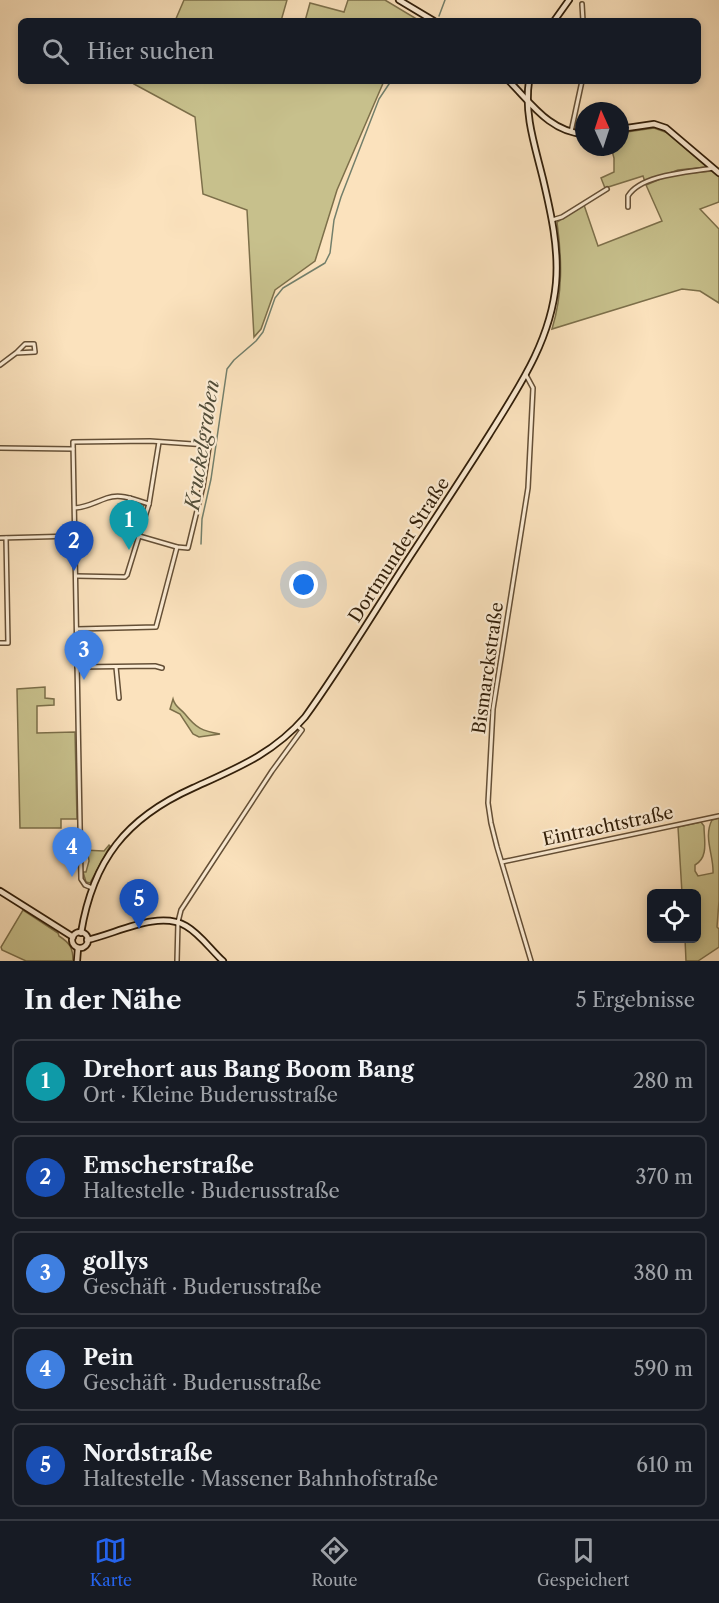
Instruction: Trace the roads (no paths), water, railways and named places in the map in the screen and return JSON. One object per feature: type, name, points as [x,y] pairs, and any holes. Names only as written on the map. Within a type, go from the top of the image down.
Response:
[{"type":"main road","points":[[399,0],[429,18]]},
{"type":"main road","points":[[557,18],[569,0]]},
{"type":"main road","points":[[512,84],[551,122],[575,132]]},
{"type":"main road","name":"Dortmunder Straße","points":[[81,933],[98,872],[112,848],[139,820],[164,803],[268,752],[297,726],[365,627],[526,375],[543,337],[554,300],[556,263],[552,220],[530,131],[527,101],[529,84]]},
{"type":"main road","points":[[629,128],[654,124],[670,130],[719,173]]},
{"type":"main road","points":[[0,891],[73,937]]},
{"type":"main road","points":[[78,948],[84,946],[87,940],[158,920],[178,922],[190,929],[223,961]]},
{"type":"main road","points":[[73,937],[81,933],[87,940]]},
{"type":"main road","points":[[73,937],[74,945],[78,948]]},
{"type":"main road","points":[[77,961],[78,948]]},
{"type":"street","points":[[582,4],[583,18]]},
{"type":"street","points":[[572,132],[581,84]]},
{"type":"street","points":[[628,207],[628,196],[637,187],[668,174],[713,168]]},
{"type":"street","points":[[552,220],[562,217],[608,189]]},
{"type":"street","points":[[0,365],[26,343],[32,343],[34,346],[35,352],[16,353]]},
{"type":"street","name":"Bismarckstraße","points":[[526,375],[533,388],[528,488],[493,709],[488,803],[490,823],[531,961]]},
{"type":"street","points":[[76,576],[126,577],[149,504],[159,441]]},
{"type":"street","points":[[92,888],[85,885],[81,879],[73,442],[159,441],[209,447],[203,486],[188,548],[177,547],[120,529],[130,498]]},
{"type":"street","points":[[0,448],[73,449]]},
{"type":"street","points":[[75,508],[86,507],[110,497],[130,498],[149,504]]},
{"type":"street","points":[[0,538],[75,536]]},
{"type":"street","points":[[0,643],[8,643],[6,538]]},
{"type":"street","points":[[77,628],[156,627],[177,547]]},
{"type":"street","points":[[77,667],[155,666],[162,668]]},
{"type":"street","points":[[116,667],[119,698]]},
{"type":"street","points":[[177,961],[178,922],[181,910],[272,771],[302,730],[297,726]]},
{"type":"street","name":"Eintrachtstraße","points":[[502,862],[719,816]]},
{"type":"waterway","name":"Kruckelgraben","points":[[439,16],[445,0]]},
{"type":"waterway","name":"Kruckelgraben","points":[[201,544],[202,519],[211,479],[227,369],[263,332],[275,298],[283,288],[325,263],[330,253],[334,220],[341,197],[379,99],[389,84]]},
{"type":"place","name":"Drehort aus Bang Boom Bang","points":[[129,550]]},
{"type":"place","name":"Emscherstraße","points":[[74,571]]},
{"type":"place","name":"gollys","points":[[84,680]]},
{"type":"place","name":"Pein","points":[[72,877]]},
{"type":"place","name":"Nordstraße","points":[[139,929]]}]
